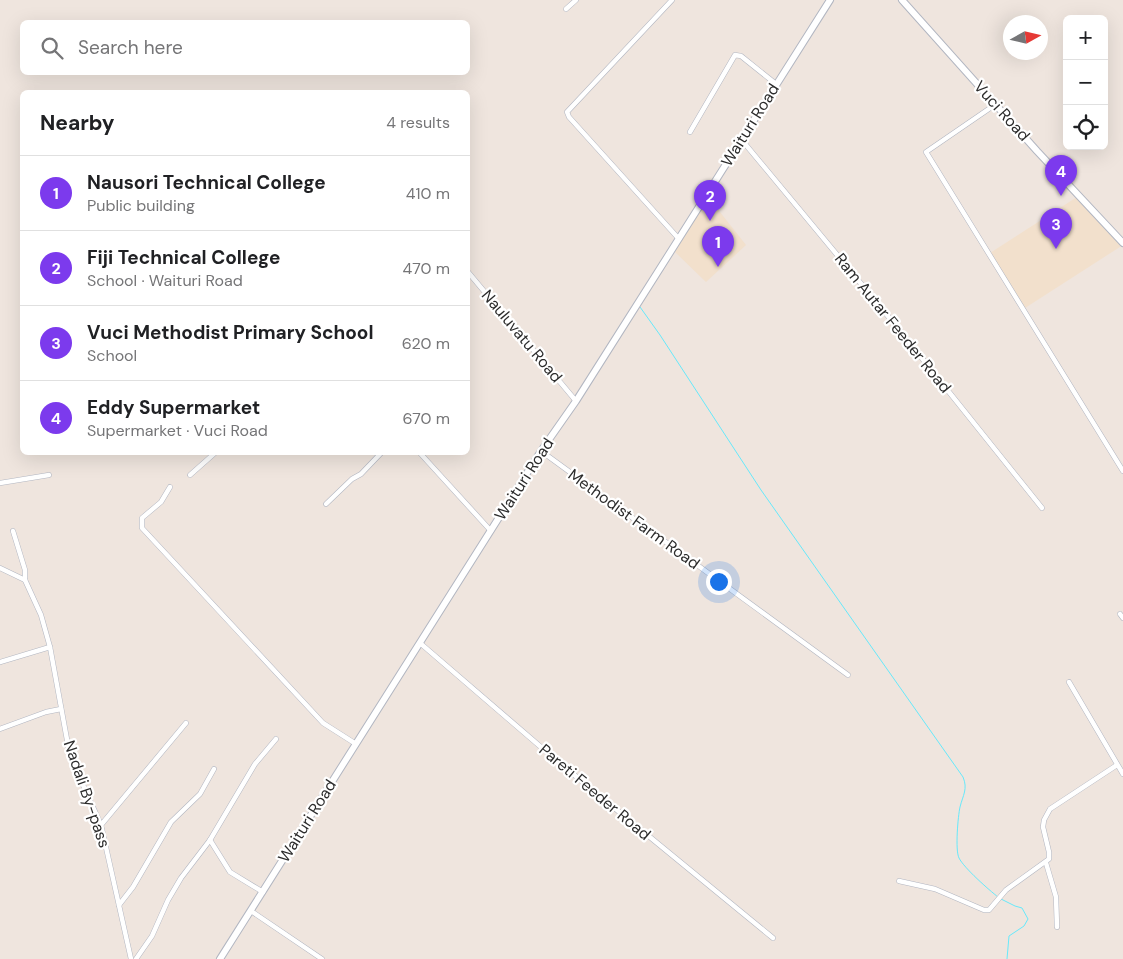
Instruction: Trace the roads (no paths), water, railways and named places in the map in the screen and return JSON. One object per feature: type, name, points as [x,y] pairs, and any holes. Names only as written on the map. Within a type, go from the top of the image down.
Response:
[{"type":"main road","name":"Waituri Road","points":[[220,959],[541,451],[576,401],[830,0]]},
{"type":"main road","name":"Vuci Road","points":[[902,0],[1037,151],[1123,243]]},
{"type":"street","points":[[566,9],[576,0]]},
{"type":"street","points":[[672,0],[571,105],[567,112],[569,117],[679,239]]},
{"type":"street","points":[[690,132],[735,55],[741,56],[776,84]]},
{"type":"street","points":[[996,104],[926,152],[1123,471]]},
{"type":"street","name":"Ram Autar Feeder Road","points":[[741,140],[897,327],[1042,508]]},
{"type":"street","name":"Nauluvatu Road","points":[[470,274],[576,401]]},
{"type":"street","name":"Methodist Farm Road","points":[[541,451],[848,675]]},
{"type":"street","points":[[190,475],[213,455]]},
{"type":"street","points":[[326,504],[352,479],[361,474],[379,455]]},
{"type":"street","points":[[422,455],[491,531]]},
{"type":"street","points":[[0,483],[49,475]]},
{"type":"street","points":[[170,487],[161,502],[142,518],[142,528],[323,723],[356,744]]},
{"type":"street","name":"Nadali By-pass","points":[[13,531],[25,570],[25,580],[41,614],[50,647],[70,756],[101,825],[131,959]]},
{"type":"street","points":[[0,568],[25,580]]},
{"type":"street","name":"Pareti Feeder Road","points":[[420,643],[556,760],[773,938]]},
{"type":"street","points":[[0,662],[50,647]]},
{"type":"street","points":[[1069,682],[1123,774]]},
{"type":"street","points":[[0,729],[46,712],[61,709]]},
{"type":"street","points":[[101,825],[186,723]]},
{"type":"street","points":[[136,959],[152,936],[168,900],[181,878],[210,840],[255,764],[276,739]]},
{"type":"street","points":[[899,880],[935,889],[987,910],[992,908],[999,897],[1022,878],[1046,863],[1049,852],[1042,827],[1050,809],[1117,765]]},
{"type":"street","points":[[119,905],[133,888],[171,822],[200,794],[214,769]]},
{"type":"street","points":[[210,840],[230,872],[263,892]]},
{"type":"street","points":[[1046,863],[1056,897],[1057,927]]},
{"type":"street","points":[[251,911],[322,959]]},
{"type":"waterway","points":[[640,307],[761,490],[963,777],[965,789],[960,807],[957,833],[959,858],[971,873],[998,897]]},
{"type":"waterway","points":[[1001,899],[1022,908],[1028,919],[1024,926],[1009,936],[1007,959]]},
{"type":"place","name":"Eddy Supermarket","points":[[1061,196]]},
{"type":"place","name":"Fiji Technical College","points":[[710,221]]},
{"type":"place","name":"Vuci Methodist Primary School","points":[[1056,249]]},
{"type":"place","name":"Nausori Technical College","points":[[718,267]]}]
